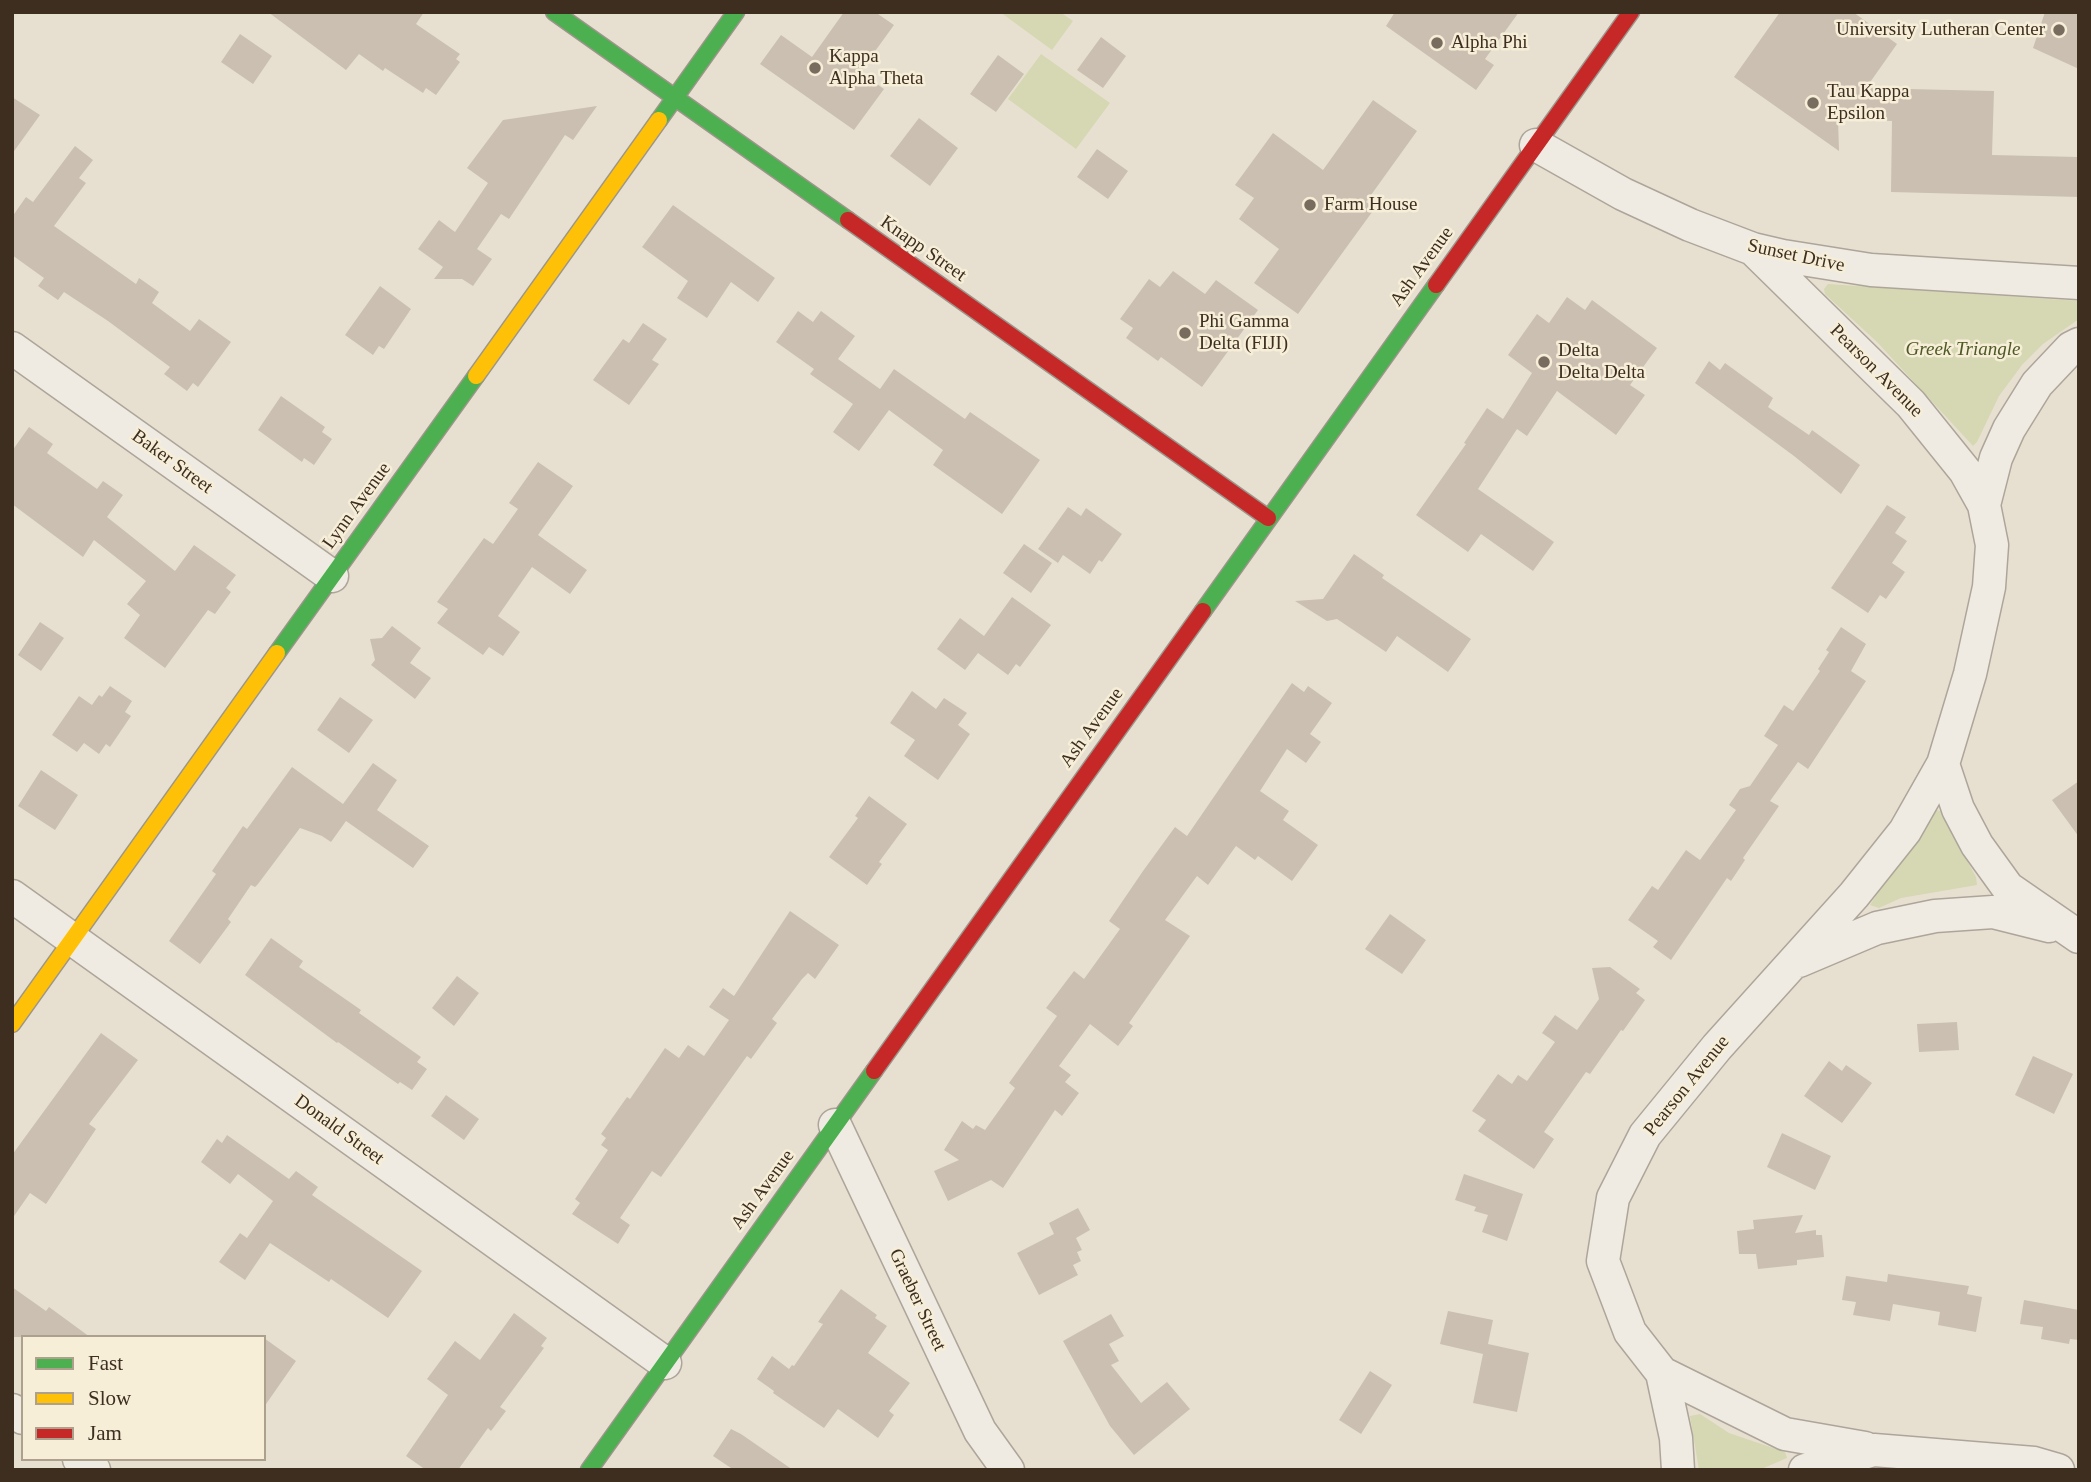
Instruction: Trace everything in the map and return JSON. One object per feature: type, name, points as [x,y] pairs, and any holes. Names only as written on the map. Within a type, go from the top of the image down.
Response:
[{"type":"street","name":"Knapp Street","points":[[554,12],[1268,518]]},
{"type":"street","name":"Lynn Avenue","points":[[12,1024],[736,12]]},
{"type":"street","name":"Ash Avenue","points":[[589,1470],[1631,12]]},
{"type":"street","name":"Sunset Drive","points":[[1536,145],[1616,191],[1690,225],[1753,249],[1853,268],[2079,283]]},
{"type":"street","name":"Pearson Avenue","points":[[1753,249],[1911,404],[1965,471],[1984,505],[1992,545],[1989,587],[1970,674],[1943,764],[1905,831],[1854,895],[1717,1048],[1645,1135],[1613,1198],[1603,1261],[1630,1332],[1662,1373],[1785,1434],[1874,1450],[2034,1463],[2058,1470]]},
{"type":"street","name":"Pearson Avenue","points":[[1984,505],[1996,458],[2009,429],[2037,384],[2071,348],[2079,344]]},
{"type":"street","name":"Baker Street","points":[[12,348],[332,576]]},
{"type":"street","name":"Pearson Avenue","points":[[1943,764],[1958,809],[1978,845],[2008,888],[2073,934]]},
{"type":"street","name":"Donald Street","points":[[12,897],[665,1363]]},
{"type":"street","name":"Pearson Avenue","points":[[1791,965],[1877,928],[1935,916],[1993,912],[2073,934]]},
{"type":"street","name":"Graeber Street","points":[[835,1125],[980,1432],[986,1456],[1008,1470]]},
{"type":"street","name":"Pearson Avenue","points":[[1662,1373],[1676,1438],[1678,1470]]},
{"type":"street","points":[[1805,1470],[1874,1450]]},
{"type":"green space","points":[[1000,12],[1060,12],[1073,21],[1052,50]]},
{"type":"green space","points":[[1041,54],[1110,103],[1076,149],[1008,99]]},
{"type":"green space","name":"Greek Triangle","points":[[1828,284],[2079,301],[2079,319],[2043,344],[2022,365],[1999,396],[1973,446],[1877,342],[1825,294],[1824,289]]},
{"type":"green space","points":[[1936,810],[1940,811],[1976,877],[1977,885],[1901,898],[1879,908],[1870,905],[1926,817]]},
{"type":"green space","points":[[1700,1414],[1729,1433],[1785,1452],[1787,1458],[1759,1470],[1699,1470],[1690,1416]]},
{"type":"building","points":[[268,12],[424,12],[416,24],[460,54],[456,59],[460,62],[436,95],[426,88],[423,93],[359,54],[346,70]]},
{"type":"building","name":"Kappa Alpha Theta","points":[[844,12],[875,12],[894,25],[860,72],[884,89],[854,130],[760,64],[781,35],[812,57]]},
{"type":"building","name":"Alpha Phi","points":[[1395,12],[1519,12],[1485,59],[1494,65],[1476,90],[1386,26]]},
{"type":"building","points":[[1780,12],[1853,12],[1897,44],[1866,88],[1994,91],[1992,155],[2079,157],[2079,197],[1891,192],[1892,121],[1838,119],[1839,151],[1734,77]]},
{"type":"building","name":"University Lutheran Center","points":[[2045,12],[2079,12],[2079,69],[2033,48]]},
{"type":"building","points":[[240,34],[272,56],[253,84],[221,62]]},
{"type":"building","points":[[1101,37],[1126,56],[1103,88],[1077,70]]},
{"type":"building","points":[[998,55],[1024,74],[996,112],[970,94]]},
{"type":"building","points":[[12,97],[40,115],[12,154]]},
{"type":"building","name":"Farm House","points":[[1373,100],[1417,131],[1366,202],[1375,208],[1298,314],[1254,283],[1279,249],[1239,219],[1254,198],[1235,185],[1273,133],[1323,170]]},
{"type":"building","points":[[597,106],[573,140],[565,135],[509,219],[501,214],[477,249],[492,259],[473,286],[462,279],[434,279],[443,267],[418,249],[439,220],[455,232],[488,183],[467,168],[503,120]]},
{"type":"building","points":[[919,118],[958,148],[930,186],[890,156]]},
{"type":"building","points":[[75,146],[93,160],[79,178],[86,183],[54,226],[136,284],[139,278],[159,292],[152,303],[190,331],[199,319],[231,342],[198,387],[193,383],[187,391],[164,374],[170,367],[108,321],[64,292],[58,300],[38,286],[44,278],[12,255],[12,217],[26,197],[33,202]]},
{"type":"building","points":[[1097,149],[1128,171],[1108,199],[1077,177]]},
{"type":"building","points":[[673,205],[775,278],[758,302],[731,282],[707,318],[677,298],[688,281],[642,247]]},
{"type":"building","name":"Phi Gamma Delta (FIJI)","points":[[1173,271],[1205,294],[1216,280],[1258,310],[1202,387],[1161,357],[1158,361],[1126,338],[1133,328],[1120,319],[1149,279],[1160,287]]},
{"type":"building","points":[[380,286],[411,309],[384,349],[379,346],[373,355],[345,335]]},
{"type":"building","points":[[1567,297],[1585,310],[1592,300],[1657,348],[1630,385],[1645,395],[1616,435],[1557,391],[1527,436],[1517,429],[1478,489],[1554,542],[1533,571],[1481,534],[1468,552],[1416,515],[1466,444],[1464,443],[1487,408],[1503,419],[1532,373],[1508,355],[1537,314],[1549,323]]},
{"type":"building","points":[[798,311],[813,322],[821,311],[855,336],[838,359],[880,389],[894,369],[965,419],[970,412],[1040,460],[1002,514],[933,465],[943,450],[889,410],[859,451],[833,432],[853,404],[810,374],[814,369],[776,342]]},
{"type":"building","points":[[643,323],[667,339],[652,360],[659,364],[629,405],[593,380],[623,339],[629,343]]},
{"type":"building","points":[[1709,361],[1720,370],[1725,363],[1773,398],[1768,407],[1809,435],[1812,430],[1860,465],[1841,494],[1695,383]]},
{"type":"building","points":[[281,396],[325,427],[322,432],[332,439],[314,465],[304,458],[302,462],[258,430]]},
{"type":"building","points":[[29,427],[53,444],[47,453],[97,489],[103,481],[123,495],[107,517],[175,571],[194,545],[236,575],[226,588],[231,592],[215,614],[208,610],[165,668],[124,638],[140,615],[127,604],[146,581],[94,540],[83,557],[12,504],[12,451]]},
{"type":"building","points":[[538,462],[573,486],[538,535],[587,570],[570,594],[532,567],[498,616],[520,632],[503,656],[489,647],[483,655],[437,623],[448,609],[437,602],[484,538],[493,544],[518,509],[509,503]]},
{"type":"building","points":[[1887,505],[1906,517],[1895,533],[1907,541],[1892,563],[1905,572],[1886,599],[1880,595],[1868,613],[1831,588]]},
{"type":"building","points":[[1068,507],[1081,516],[1086,508],[1122,534],[1090,574],[1063,555],[1058,563],[1038,549]]},
{"type":"building","points":[[1024,544],[1052,563],[1031,593],[1003,573]]},
{"type":"building","points":[[1354,554],[1384,575],[1382,578],[1471,639],[1448,672],[1397,636],[1386,652],[1337,619],[1327,621],[1295,601],[1323,599]]},
{"type":"building","points":[[1012,597],[1051,625],[1020,667],[1016,664],[1008,675],[978,653],[965,670],[937,649],[960,618],[984,636]]},
{"type":"building","points":[[40,622],[64,638],[41,671],[18,655]]},
{"type":"building","points":[[392,626],[421,648],[410,663],[431,678],[415,699],[371,665],[375,660],[370,639],[382,638]]},
{"type":"building","points":[[1841,627],[1866,644],[1851,671],[1866,681],[1808,769],[1798,762],[1770,801],[1779,806],[1743,858],[1745,860],[1731,881],[1727,878],[1671,960],[1653,947],[1658,941],[1628,920],[1652,886],[1658,890],[1686,850],[1700,860],[1736,810],[1729,805],[1740,789],[1750,786],[1778,745],[1764,736],[1784,705],[1793,711],[1820,671],[1818,669],[1829,652],[1826,650]]},
{"type":"building","points":[[1292,683],[1304,692],[1308,686],[1332,703],[1310,734],[1321,742],[1306,763],[1287,749],[1260,791],[1289,811],[1283,820],[1318,845],[1292,881],[1258,856],[1255,860],[1236,846],[1208,885],[1197,876],[1165,920],[1190,936],[1129,1023],[1133,1026],[1118,1046],[1090,1024],[1059,1066],[1071,1075],[1065,1082],[1079,1093],[1062,1116],[1055,1110],[1003,1188],[991,1180],[948,1201],[934,1171],[959,1160],[944,1150],[962,1121],[973,1129],[976,1125],[985,1130],[1015,1088],[1009,1083],[1057,1016],[1046,1008],[1074,971],[1084,979],[1120,929],[1109,921],[1143,871],[1175,827],[1187,836]]},
{"type":"building","points":[[110,686],[132,701],[125,712],[131,716],[110,747],[106,744],[99,754],[84,743],[77,752],[52,735],[79,696],[92,705]]},
{"type":"building","points":[[912,691],[936,709],[944,698],[967,713],[958,725],[970,734],[938,780],[904,756],[915,740],[890,723]]},
{"type":"building","points":[[340,697],[373,720],[349,753],[317,730]]},
{"type":"building","points":[[373,763],[397,780],[377,810],[429,846],[413,868],[346,821],[331,842],[300,828],[258,884],[255,887],[251,885],[228,919],[231,922],[200,964],[169,941],[216,874],[212,871],[243,826],[247,829],[292,767],[343,804]]},
{"type":"building","points":[[41,770],[78,795],[55,830],[18,806]]},
{"type":"building","points":[[2079,781],[2079,837],[2052,800]]},
{"type":"building","points":[[869,796],[907,824],[879,862],[882,864],[867,885],[829,857],[858,818],[855,816]]},
{"type":"building","points":[[790,911],[839,945],[815,979],[808,973],[802,979],[772,1019],[777,1023],[751,1059],[747,1056],[661,1177],[652,1171],[620,1218],[630,1225],[618,1244],[572,1214],[580,1203],[575,1199],[608,1150],[601,1145],[606,1138],[601,1134],[627,1097],[630,1099],[665,1048],[679,1058],[688,1045],[704,1056],[729,1020],[709,1007],[723,988],[734,996]]},
{"type":"building","points":[[1390,914],[1426,940],[1402,974],[1365,949]]},
{"type":"building","points":[[271,938],[303,961],[299,967],[361,1010],[359,1013],[421,1057],[417,1062],[427,1069],[412,1090],[400,1082],[398,1084],[337,1043],[245,975]]},
{"type":"building","points":[[1610,967],[1640,989],[1636,993],[1645,1000],[1590,1074],[1586,1072],[1544,1132],[1554,1139],[1534,1169],[1478,1131],[1486,1120],[1472,1111],[1498,1074],[1512,1084],[1518,1075],[1527,1081],[1555,1042],[1542,1033],[1555,1015],[1577,1030],[1599,999],[1592,968]]},
{"type":"building","points":[[457,976],[479,993],[454,1026],[432,1008]]},
{"type":"building","points":[[1957,1022],[1959,1050],[1919,1052],[1917,1024]]},
{"type":"building","points":[[101,1033],[138,1060],[89,1124],[96,1129],[46,1204],[30,1193],[12,1219],[12,1155]]},
{"type":"building","points":[[2033,1056],[2073,1074],[2054,1114],[2015,1095]]},
{"type":"building","points":[[1829,1061],[1842,1071],[1846,1065],[1872,1083],[1842,1123],[1804,1096]]},
{"type":"building","points":[[446,1095],[479,1119],[464,1140],[431,1116]]},
{"type":"building","points":[[1782,1133],[1831,1156],[1815,1190],[1767,1167]]},
{"type":"building","points":[[227,1135],[289,1179],[296,1171],[318,1187],[312,1195],[422,1271],[388,1318],[331,1279],[329,1282],[270,1243],[245,1280],[219,1262],[240,1233],[247,1238],[273,1201],[238,1174],[230,1184],[201,1162],[217,1139],[222,1143]]},
{"type":"building","points":[[1464,1174],[1523,1194],[1507,1241],[1482,1232],[1488,1215],[1474,1211],[1476,1207],[1455,1200]]},
{"type":"building","points":[[1078,1208],[1090,1230],[1076,1238],[1082,1250],[1077,1252],[1081,1261],[1073,1265],[1078,1275],[1039,1295],[1017,1253],[1054,1234],[1049,1223]]},
{"type":"building","points":[[1803,1215],[1795,1233],[1816,1230],[1816,1235],[1822,1235],[1824,1257],[1797,1260],[1797,1265],[1758,1269],[1756,1254],[1739,1254],[1737,1231],[1754,1229],[1753,1220]]},
{"type":"building","points":[[1888,1274],[1969,1286],[1967,1294],[1982,1297],[1976,1332],[1938,1325],[1940,1312],[1893,1304],[1890,1321],[1853,1315],[1856,1302],[1842,1300],[1846,1276],[1887,1282]]},
{"type":"building","points":[[12,1287],[46,1311],[49,1307],[87,1335],[21,1335],[12,1337]]},
{"type":"building","points":[[841,1289],[877,1315],[875,1318],[887,1326],[868,1353],[910,1383],[889,1411],[894,1415],[878,1438],[838,1409],[824,1428],[757,1379],[772,1356],[789,1369],[794,1366],[823,1324],[818,1322]]},
{"type":"building","points":[[2024,1300],[2079,1310],[2079,1340],[2070,1339],[2069,1344],[2041,1339],[2043,1327],[2020,1324]]},
{"type":"building","points":[[1448,1311],[1493,1320],[1488,1344],[1529,1353],[1517,1412],[1473,1403],[1483,1354],[1440,1344]]},
{"type":"building","points":[[514,1313],[547,1338],[541,1346],[544,1348],[500,1407],[506,1411],[491,1431],[488,1428],[458,1470],[426,1470],[406,1456],[448,1395],[427,1379],[455,1341],[480,1360]]},
{"type":"building","points":[[1111,1314],[1124,1336],[1109,1344],[1119,1361],[1111,1365],[1141,1403],[1167,1382],[1190,1409],[1134,1455],[1110,1426],[1063,1341]]},
{"type":"building","points":[[266,1339],[296,1361],[266,1404]]},
{"type":"building","points":[[1370,1371],[1392,1385],[1361,1434],[1339,1420]]},
{"type":"building","points":[[731,1429],[793,1470],[734,1470],[713,1456]]},
{"type":"traffic: fast","points":[[554,12],[848,220]]},
{"type":"traffic: fast","points":[[659,120],[736,12]]},
{"type":"traffic: fast","points":[[1203,611],[1436,285]]},
{"type":"traffic: fast","points":[[277,653],[476,376]]},
{"type":"traffic: fast","points":[[589,1470],[874,1071]]},
{"type":"traffic: slow","points":[[476,376],[659,120]]},
{"type":"traffic: slow","points":[[12,1024],[277,653]]},
{"type":"traffic: jam","points":[[1436,285],[1631,12]]},
{"type":"traffic: jam","points":[[848,220],[1268,518]]},
{"type":"traffic: jam","points":[[874,1071],[1203,611]]},
{"type":"place","name":"University Lutheran Center","points":[[2059,30]]},
{"type":"place","name":"Alpha Phi","points":[[1437,43]]},
{"type":"place","name":"Kappa Alpha Theta","points":[[815,68]]},
{"type":"place","name":"Tau Kappa Epsilon","points":[[1813,103]]},
{"type":"place","name":"Farm House","points":[[1310,205]]},
{"type":"place","name":"Phi Gamma Delta (FIJI)","points":[[1185,333]]},
{"type":"place","name":"Delta Delta Delta","points":[[1544,362]]}]
